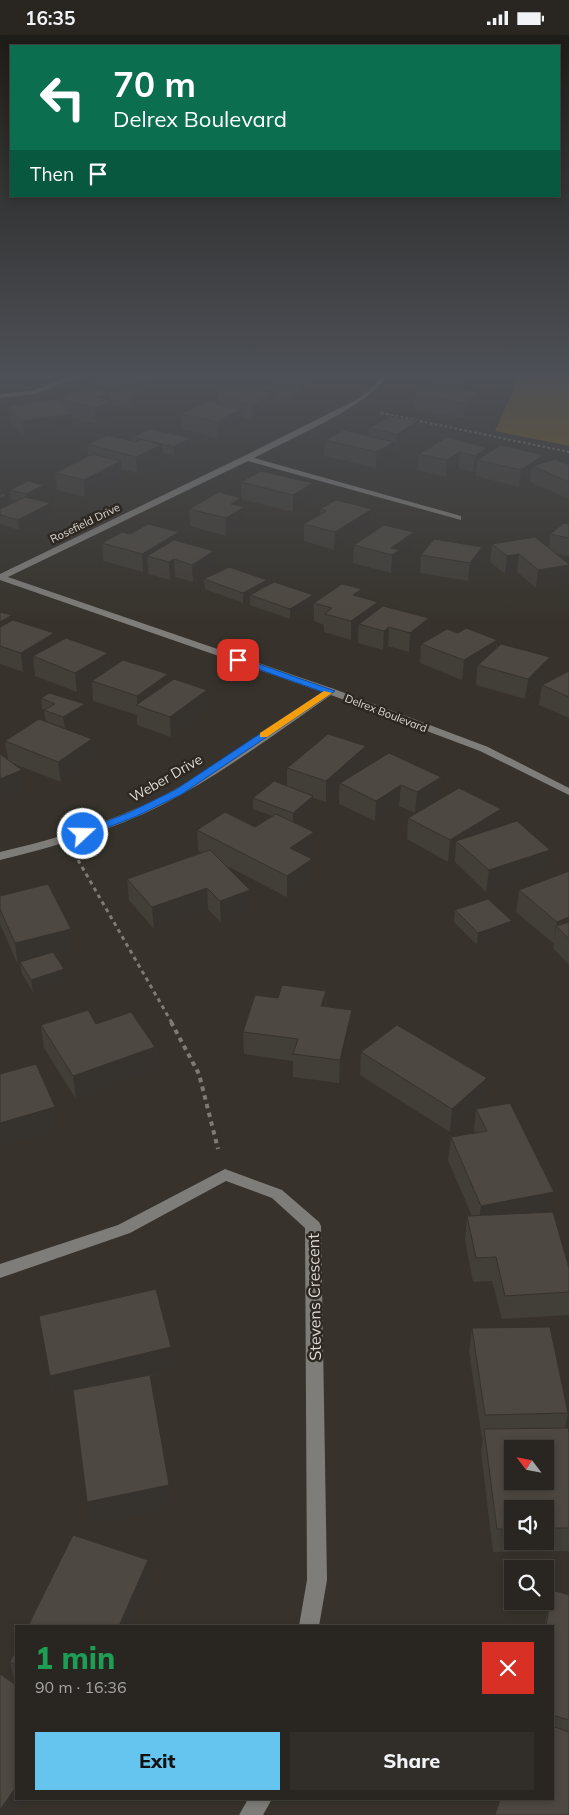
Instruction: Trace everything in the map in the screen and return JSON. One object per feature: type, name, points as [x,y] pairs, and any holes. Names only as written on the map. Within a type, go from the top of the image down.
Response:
[{"type":"street","points":[[247,457],[458,518]]},
{"type":"street","name":"Rosefield Drive","points":[[0,577],[247,457]]},
{"type":"street","name":"Delrex Boulevard","points":[[0,577],[330,691],[484,749],[569,793]]},
{"type":"street","name":"Weber Drive","points":[[0,857],[66,841],[134,814],[178,792],[330,691]]},
{"type":"street","points":[[0,1271],[124,1229],[224,1175]]},
{"type":"street","name":"Stevens Crescent","points":[[224,1175],[277,1194],[313,1226],[317,1580],[309,1625]]},
{"type":"street","points":[[250,1815],[260,1800]]},
{"type":"path","points":[[66,841],[156,991],[200,1074],[224,1175]]},
{"type":"building","points":[[89,456],[101,456],[121,461],[84,480],[55,473]]},
{"type":"building","points":[[429,456],[453,456],[447,460]]},
{"type":"building","points":[[483,456],[542,456],[521,470],[477,460]]},
{"type":"building","points":[[555,459],[569,465],[569,482],[532,466]]},
{"type":"building","points":[[261,471],[313,483],[293,495],[241,482]]},
{"type":"building","points":[[28,481],[44,485],[26,494],[10,490]]},
{"type":"building","points":[[219,492],[241,498],[231,504],[244,507],[226,518],[189,509]]},
{"type":"building","points":[[0,493],[7,495],[0,499]]},
{"type":"building","points":[[25,497],[51,503],[18,520],[0,515],[0,509]]},
{"type":"building","points":[[336,500],[372,509],[335,532],[304,524],[326,511],[320,509]]},
{"type":"building","points":[[564,523],[569,523],[569,538],[550,534]]},
{"type":"building","points":[[148,524],[179,532],[142,554],[102,543],[122,532],[130,534]]},
{"type":"building","points":[[384,525],[414,532],[391,548],[400,550],[392,555],[354,545]]},
{"type":"building","points":[[535,537],[569,565],[538,570],[519,554],[507,556],[492,544]]},
{"type":"building","points":[[434,539],[482,547],[470,563],[421,555]]},
{"type":"building","points":[[174,540],[214,551],[192,565],[174,559],[169,562],[147,556]]},
{"type":"building","points":[[229,567],[267,580],[243,593],[204,579]]},
{"type":"building","points":[[274,582],[313,595],[290,609],[250,595]]},
{"type":"building","points":[[342,584],[362,589],[353,595],[378,602],[351,621],[325,614],[332,608],[314,603]]},
{"type":"building","points":[[383,606],[429,618],[410,633],[389,627],[384,631],[359,624]]},
{"type":"building","points":[[0,612],[12,615],[0,622]]},
{"type":"building","points":[[13,620],[54,633],[21,653],[0,646],[0,627]]},
{"type":"building","points":[[466,628],[497,640],[464,660],[421,644],[447,629],[458,633]]},
{"type":"building","points":[[66,638],[108,653],[75,673],[33,656]]},
{"type":"building","points":[[501,644],[550,657],[528,679],[478,665]]},
{"type":"building","points":[[123,660],[168,674],[137,696],[92,681]]},
{"type":"building","points":[[569,671],[569,697],[542,685]]},
{"type":"building","points":[[174,679],[207,690],[170,717],[136,705]]},
{"type":"building","points":[[49,693],[85,704],[63,717],[44,710],[55,704],[41,698]]},
{"type":"building","points":[[39,719],[92,739],[58,762],[5,741]]},
{"type":"building","points":[[328,734],[366,746],[326,781],[287,768]]},
{"type":"building","points":[[389,753],[441,777],[417,792],[401,785],[376,801],[340,783]]},
{"type":"building","points":[[0,754],[22,770],[0,779]]},
{"type":"building","points":[[274,781],[313,796],[293,813],[253,798]]},
{"type":"building","points":[[459,788],[501,809],[450,840],[408,818]]},
{"type":"building","points":[[225,812],[255,827],[276,814],[314,832],[290,848],[312,859],[287,876],[197,830]]},
{"type":"building","points":[[517,821],[550,850],[489,870],[456,841]]},
{"type":"building","points":[[210,850],[250,890],[220,901],[207,888],[152,907],[127,879]]},
{"type":"building","points":[[569,871],[569,917],[557,922],[519,890]]},
{"type":"building","points":[[48,884],[71,929],[15,943],[0,909],[0,896]]},
{"type":"building","points":[[488,899],[512,921],[478,933],[455,910]]},
{"type":"building","points":[[569,922],[569,939],[556,926]]},
{"type":"building","points":[[53,952],[64,969],[31,980],[20,962]]},
{"type":"building","points":[[282,985],[326,991],[321,1006],[352,1010],[340,1060],[293,1054],[298,1039],[243,1032],[255,995],[278,998]]},
{"type":"building","points":[[88,1010],[96,1024],[131,1012],[155,1047],[73,1076],[41,1025]]},
{"type":"building","points":[[397,1025],[487,1078],[452,1109],[361,1052]]},
{"type":"building","points":[[36,1064],[55,1107],[0,1123],[0,1074]]},
{"type":"building","points":[[510,1103],[554,1192],[481,1206],[451,1137],[487,1131],[476,1109]]},
{"type":"building","points":[[553,1212],[569,1268],[569,1292],[505,1296],[496,1257],[476,1258],[467,1216]]},
{"type":"building","points":[[156,1289],[171,1347],[50,1376],[39,1316]]},
{"type":"building","points":[[550,1327],[568,1413],[485,1415],[472,1328]]},
{"type":"building","points":[[150,1375],[169,1485],[87,1502],[73,1390]]},
{"type":"building","points":[[568,1428],[569,1528],[554,1528],[554,1500],[504,1500],[504,1529],[497,1529],[484,1429]]},
{"type":"building","points":[[73,1535],[148,1560],[119,1625],[28,1625]]},
{"type":"building","points":[[554,1591],[569,1595],[569,1720],[554,1716],[554,1625],[546,1625],[549,1610],[554,1610]]},
{"type":"building","points":[[15,1652],[15,1664],[10,1662]]},
{"type":"building","points":[[0,1674],[15,1684],[15,1788],[0,1810]]},
{"type":"building","points":[[554,1727],[569,1732],[569,1815],[495,1815],[500,1800],[554,1800]]},
{"type":"slow traffic","points":[[263,735],[327,693]]},
{"type":"route","points":[[83,834],[134,814],[178,792],[330,691],[238,660]]}]
